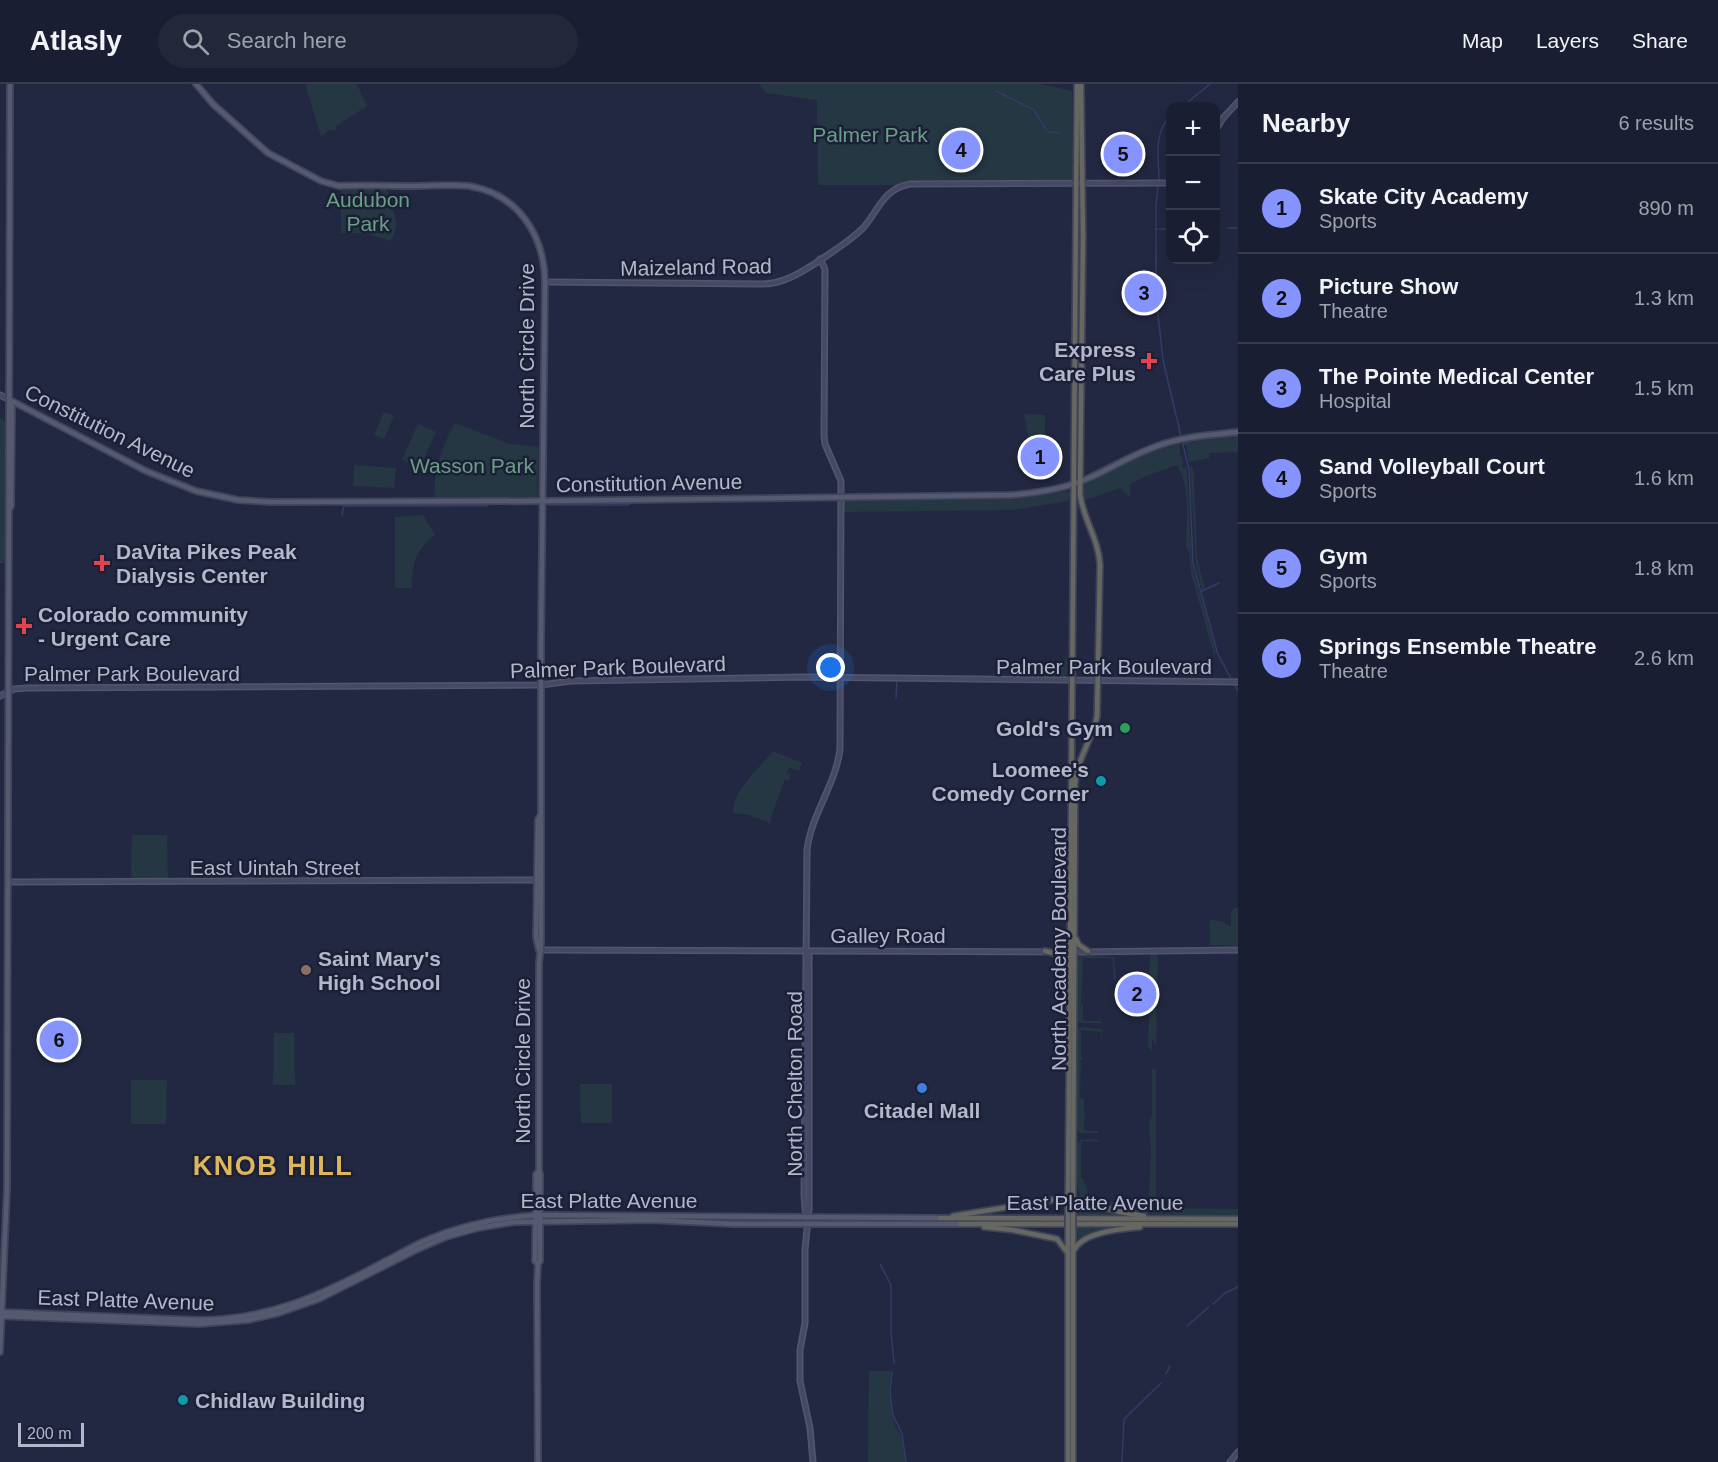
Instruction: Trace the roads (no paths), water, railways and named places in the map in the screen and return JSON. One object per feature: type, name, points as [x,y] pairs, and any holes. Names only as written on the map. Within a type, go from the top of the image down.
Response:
[{"type":"highway","name":"North Academy Boulevard","points":[[1073,1462],[1068,951],[1075,275],[1081,84]]},
{"type":"highway","name":"North Academy Boulevard","points":[[1071,1183],[1076,777],[1081,756],[1095,725],[1098,681],[1099,556],[1082,506],[1080,482],[1082,307],[1077,86]]},
{"type":"highway","points":[[1075,275],[1077,302],[1082,307]]},
{"type":"highway","points":[[1075,935],[1078,944],[1088,951]]},
{"type":"highway","points":[[1044,951],[1064,957],[1068,969]]},
{"type":"highway","points":[[1054,1199],[1071,1183],[1084,1201]]},
{"type":"highway","points":[[940,1218],[1054,1199],[1084,1201],[1133,1215],[1162,1219]]},
{"type":"highway","points":[[1121,1201],[1124,1210],[1133,1215]]},
{"type":"highway","name":"East Platte Avenue","points":[[940,1218],[1238,1218]]},
{"type":"highway","points":[[960,1224],[1013,1230],[1057,1239],[1082,1239],[1158,1224]]},
{"type":"highway","name":"East Platte Avenue","points":[[960,1224],[1238,1224]]},
{"type":"highway","points":[[1057,1239],[1071,1252],[1082,1239]]},
{"type":"highway","name":"North Academy Boulevard","points":[[1068,1462],[1071,1252]]},
{"type":"main road","points":[[0,1352],[7,1188],[8,882],[6,852],[10,508],[8,506],[10,84]]},
{"type":"main road","name":"North Circle Drive","points":[[196,84],[213,104],[264,150],[327,183],[339,186],[466,186],[480,189],[499,197],[522,216],[534,232],[542,252],[545,282],[539,880],[541,945],[539,950],[539,1171],[536,1174],[540,1261],[538,1264],[538,1462]]},
{"type":"main road","points":[[1077,86],[1081,117]]},
{"type":"main road","points":[[1220,122],[1238,102]]},
{"type":"main road","name":"Maizeland Road","points":[[545,282],[766,284],[792,277],[858,233],[883,199],[892,190],[903,186],[1166,183]]},
{"type":"main road","name":"North Chelton Road","points":[[813,1462],[810,1428],[800,1381],[800,1350],[805,1323],[805,954],[807,950],[808,845],[814,822],[839,756],[841,498],[840,477],[826,447],[824,436],[825,269],[820,259]]},
{"type":"main road","name":"Constitution Avenue","points":[[0,395],[141,469],[206,495],[271,502],[1011,495],[1051,490],[1080,482],[1140,452],[1176,440],[1238,432]]},
{"type":"main road","name":"Palmer Park Boulevard","points":[[0,696],[9,691],[27,688],[541,685],[571,681],[839,678],[1238,682]]},
{"type":"main road","name":"East Uintah Street","points":[[8,882],[539,880]]},
{"type":"main road","name":"Galley Road","points":[[539,950],[1075,952],[1238,950]]},
{"type":"main road","name":"East Platte Avenue","points":[[1,1314],[205,1324],[248,1320],[307,1304],[446,1237],[499,1224],[538,1218],[708,1215],[806,1219],[940,1218]]},
{"type":"main road","name":"East Platte Avenue","points":[[1,1314],[213,1320],[258,1315],[315,1297],[438,1235],[502,1217],[733,1224],[960,1224]]},
{"type":"main road","points":[[307,1304],[315,1297]]},
{"type":"main road","points":[[288,1311],[298,1306],[298,1303]]},
{"type":"main road","points":[[1230,1462],[1238,1452]]},
{"type":"waterway","points":[[1188,102],[1210,84]]},
{"type":"waterway","points":[[996,91],[1034,110],[1047,131]]},
{"type":"waterway","points":[[1159,180],[1159,138],[1166,122]]},
{"type":"waterway","points":[[1049,132],[1059,133]]},
{"type":"waterway","points":[[1158,187],[1156,296],[1163,360],[1189,470],[1193,563],[1218,655],[1238,691]]},
{"type":"waterway","points":[[1228,228],[1238,228]]},
{"type":"waterway","points":[[1157,229],[1166,229]]},
{"type":"waterway","points":[[1183,444],[1199,439],[1238,436]]},
{"type":"waterway","points":[[549,505],[626,505],[634,502]]},
{"type":"waterway","points":[[342,515],[344,506],[487,506]]},
{"type":"waterway","points":[[1202,591],[1219,583]]},
{"type":"waterway","points":[[896,698],[897,681]]},
{"type":"waterway","points":[[880,1264],[891,1285],[891,1333],[894,1363]]},
{"type":"waterway","points":[[1213,1304],[1225,1293],[1238,1287]]},
{"type":"waterway","points":[[1187,1326],[1209,1307]]},
{"type":"waterway","points":[[1166,1374],[1170,1366]]},
{"type":"waterway","points":[[892,1372],[890,1390],[893,1415],[902,1434],[906,1462]]},
{"type":"waterway","points":[[1122,1462],[1124,1419],[1161,1383]]},
{"type":"place","name":"Sand Volleyball Court","points":[[961,150]]},
{"type":"place","name":"Gym","points":[[1123,154]]},
{"type":"place","name":"The Pointe Medical Center","points":[[1144,293]]},
{"type":"place","name":"Express Care Plus","points":[[1149,361]]},
{"type":"place","name":"Skate City Academy","points":[[1040,457]]},
{"type":"place","name":"DaVita Pikes Peak Dialysis Center","points":[[102,563]]},
{"type":"place","name":"Colorado community - Urgent Care","points":[[24,626]]},
{"type":"place","name":"Gold's Gym","points":[[1125,728]]},
{"type":"place","name":"Loomee's Comedy Corner","points":[[1101,781]]},
{"type":"place","name":"Saint Mary's High School","points":[[306,970]]},
{"type":"place","name":"Picture Show","points":[[1137,994]]},
{"type":"place","name":"Springs Ensemble Theatre","points":[[59,1040]]},
{"type":"place","name":"Citadel Mall","points":[[922,1088]]},
{"type":"place","name":"Chidlaw Building","points":[[183,1400]]},
{"type":"district","name":"KNOB HILL","points":[[273,1166]]},
{"type":"park label","name":"Palmer Park","points":[[870,134]]},
{"type":"park label","name":"Audubon Park","points":[[368,211]]},
{"type":"park label","name":"Wasson Park","points":[[472,465]]}]
